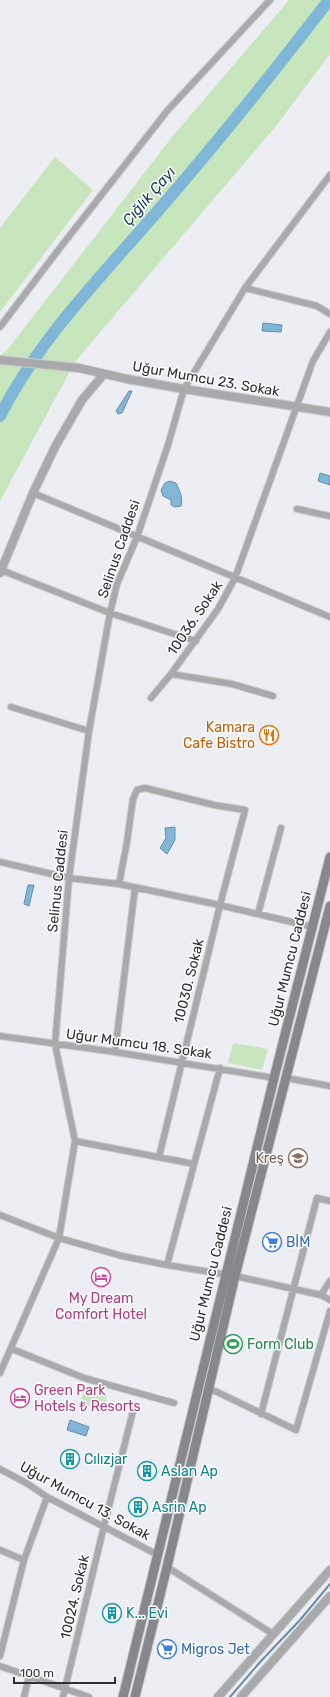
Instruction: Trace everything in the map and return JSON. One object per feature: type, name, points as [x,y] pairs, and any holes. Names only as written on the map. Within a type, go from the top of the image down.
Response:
[{"type":"main road","name":"Uğur Mumcu Caddesi","points":[[123,1697],[274,1078],[330,858]]},
{"type":"main road","name":"Uğur Mumcu Caddesi","points":[[135,1697],[235,1276],[330,907]]},
{"type":"street","points":[[0,327],[56,252],[167,111],[270,0]]},
{"type":"street","name":"Selinus Caddesi","points":[[0,1373],[12,1349],[59,1238],[75,1141],[55,1044],[69,878],[89,731],[110,613],[117,584],[137,537],[168,445],[184,390],[245,288],[330,175]]},
{"type":"street","points":[[245,288],[317,306],[330,314]]},
{"type":"street","name":"10036. Sokak","points":[[273,696],[232,684],[171,674],[218,609],[235,578],[313,361],[330,332]]},
{"type":"street","name":"Uğur Mumcu 23. Sokak","points":[[0,360],[79,368],[184,390],[330,412]]},
{"type":"street","points":[[104,374],[82,400],[55,447],[33,493],[0,571],[110,613],[196,641]]},
{"type":"street","points":[[33,493],[330,617]]},
{"type":"street","points":[[298,509],[330,516]]},
{"type":"street","points":[[151,698],[171,674]]},
{"type":"street","points":[[11,707],[89,731]]},
{"type":"street","name":"10030. Sokak","points":[[119,884],[134,795],[137,790],[145,788],[214,805],[245,810],[220,905],[159,1157]]},
{"type":"street","points":[[258,914],[281,828]]},
{"type":"street","points":[[0,862],[69,878],[119,884],[220,905],[313,927]]},
{"type":"street","points":[[115,1052],[135,888]]},
{"type":"street","name":"Uğur Mumcu 18. Sokak","points":[[0,1036],[220,1068],[274,1078]]},
{"type":"street","points":[[167,1265],[220,1068]]},
{"type":"street","points":[[286,1078],[330,1086]]},
{"type":"street","points":[[75,1141],[194,1164]]},
{"type":"street","points":[[261,1414],[317,1198],[330,1201]]},
{"type":"street","points":[[0,1215],[59,1238],[122,1256],[226,1274],[321,1295],[330,1300]]},
{"type":"street","points":[[321,1295],[330,1281]]},
{"type":"street","points":[[208,1391],[215,1391],[296,1430],[330,1311]]},
{"type":"street","points":[[12,1349],[84,1378],[174,1403]]},
{"type":"street","name":"10024. Sokak","points":[[63,1697],[133,1411]]},
{"type":"street","name":"Uğur Mumcu 13. Sokak","points":[[0,1469],[28,1484],[47,1498],[158,1555]]},
{"type":"street","points":[[0,1656],[24,1560],[47,1498]]},
{"type":"street","points":[[0,1550],[24,1560]]},
{"type":"street","points":[[167,1567],[173,1569],[273,1634]]},
{"type":"street","points":[[218,1697],[330,1570]]},
{"type":"street","points":[[243,1696],[330,1596]]},
{"type":"street","points":[[0,1666],[89,1697]]},
{"type":"street","points":[[24,1697],[30,1677]]},
{"type":"green space","points":[[289,0],[330,0],[330,54],[276,126],[79,357],[0,501],[0,356],[8,349],[172,137]]},
{"type":"green space","points":[[55,157],[93,190],[0,312],[0,228]]},
{"type":"green space","points":[[233,1043],[268,1049],[262,1070],[228,1063]]},
{"type":"green space","points":[[84,1389],[107,1395],[104,1410],[80,1404]]},
{"type":"water","points":[[263,323],[282,325],[281,332],[262,331]]},
{"type":"water","points":[[129,391],[132,391],[122,413],[118,414],[116,411]]},
{"type":"water","points":[[320,473],[330,476],[330,485],[318,481]]},
{"type":"water","points":[[170,481],[176,483],[179,489],[182,503],[181,506],[175,507],[171,505],[171,500],[163,496],[161,490],[165,483]]},
{"type":"water","points":[[175,827],[175,840],[167,854],[160,848],[166,838],[165,828]]},
{"type":"water","points":[[28,885],[34,885],[29,906],[24,904]]},
{"type":"water","points":[[70,1420],[89,1427],[86,1436],[67,1430]]},
{"type":"waterway","name":"Çığlık Çayı","points":[[0,416],[33,361],[52,335],[92,285],[156,213],[222,135],[329,0]]},
{"type":"waterway","points":[[230,1697],[261,1661],[300,1620],[330,1584]]},
{"type":"place","name":"Kamara Cafe Bistro","points":[[269,735]]},
{"type":"place","name":"Kreş","points":[[298,1158]]},
{"type":"place","name":"BİM","points":[[272,1242]]},
{"type":"place","name":"My Dream Comfort Hotel","points":[[101,1277]]},
{"type":"place","name":"Form Club","points":[[233,1344]]},
{"type":"place","name":"Green Park Hotels ₺ Resorts","points":[[20,1398]]},
{"type":"place","name":"Cılızjar","points":[[70,1459]]},
{"type":"place","name":"Aslan Ap","points":[[147,1471]]},
{"type":"place","name":"Asrin Ap","points":[[138,1507]]},
{"type":"place","name":"K... Evi","points":[[112,1613]]},
{"type":"place","name":"Migros Jet","points":[[167,1649]]}]
